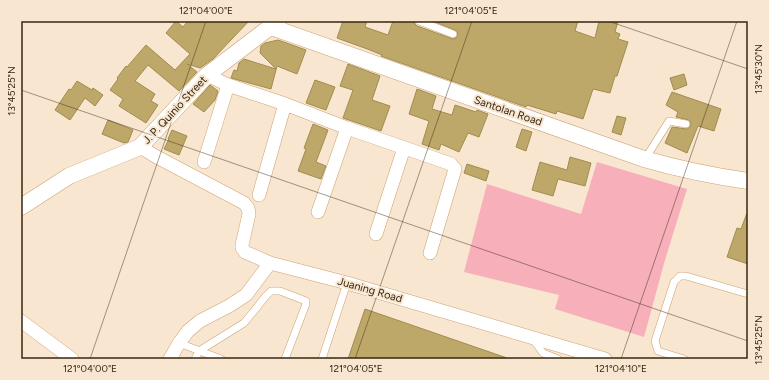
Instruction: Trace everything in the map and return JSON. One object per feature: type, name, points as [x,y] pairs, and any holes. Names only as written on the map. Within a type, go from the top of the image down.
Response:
[{"type":"street","name":"J. P. Quinio Street","points":[[21,207],[69,176],[140,147],[206,75],[274,24]]},
{"type":"street","name":"Santolan Road","points":[[274,24],[644,159],[703,174],[748,181]]},
{"type":"street","points":[[206,75],[228,85],[451,164],[455,169],[430,253]]},
{"type":"street","points":[[204,162],[228,85]]},
{"type":"street","points":[[259,195],[285,104]]},
{"type":"street","points":[[318,212],[347,128]]},
{"type":"street","name":"Juaning Road","points":[[140,147],[244,203],[248,208],[249,214],[242,245],[245,252],[270,263],[347,283],[605,359]]},
{"type":"street","points":[[376,234],[404,148]]},
{"type":"street","points":[[170,359],[188,331],[200,321],[229,306],[246,295],[270,263]]},
{"type":"street","points":[[21,321],[72,359]]},
{"type":"lane","points":[[419,21],[453,34]]},
{"type":"lane","points":[[644,159],[669,122],[686,124]]},
{"type":"lane","points":[[684,359],[670,357],[658,351],[655,341],[674,282],[680,276],[686,276],[748,294]]},
{"type":"lane","points":[[322,359],[347,283]]},
{"type":"lane","points":[[195,359],[199,351],[244,323],[264,297],[271,291],[280,292],[306,301],[285,359]]},
{"type":"lane","points":[[532,337],[543,353],[558,359]]},
{"type":"lane","points":[[179,343],[221,359]]},
{"type":"shaded area","points":[[597,162],[687,189],[665,260],[644,337],[555,309],[559,295],[464,272],[487,184],[581,214]]},
{"type":"building","points":[[176,21],[183,27],[188,21],[249,21],[213,59],[200,68],[187,64],[197,72],[179,91],[148,65],[135,81],[155,94],[151,101],[158,105],[146,123],[119,106],[123,99],[110,90],[126,66],[127,67],[146,45],[175,70],[190,54],[166,33]]},
{"type":"building","points":[[343,21],[367,21],[365,27],[388,35],[393,21],[414,21],[417,26],[453,39],[458,35],[457,31],[433,21],[578,21],[575,31],[595,38],[599,21],[618,21],[615,32],[620,34],[618,39],[628,42],[610,93],[593,89],[583,119],[557,111],[556,114],[527,105],[526,107],[381,56],[382,55],[337,38]]},
{"type":"building","points":[[278,40],[306,50],[297,74],[277,66],[271,89],[231,78],[234,70],[237,71],[239,63],[244,59],[276,69],[260,53],[261,46],[265,43]]},
{"type":"building","points":[[348,64],[380,76],[372,100],[390,106],[381,131],[343,118],[353,90],[340,86]]},
{"type":"building","points":[[684,74],[687,85],[674,90],[670,78]]},
{"type":"building","points":[[315,80],[335,87],[326,110],[306,103]]},
{"type":"building","points":[[77,81],[92,90],[93,88],[103,95],[95,106],[85,98],[70,120],[55,110],[69,89],[71,90]]},
{"type":"building","points":[[210,85],[218,91],[215,100],[204,112],[193,104]]},
{"type":"building","points":[[417,89],[436,96],[432,109],[452,115],[455,105],[476,112],[477,110],[488,114],[479,137],[468,133],[459,152],[441,144],[439,150],[422,144],[429,121],[409,114]]},
{"type":"building","points":[[672,92],[721,109],[714,131],[698,126],[687,153],[665,143],[672,127],[687,129],[691,124],[689,120],[676,117],[678,112],[666,105]]},
{"type":"building","points":[[617,116],[626,118],[621,135],[612,132]]},
{"type":"building","points":[[108,120],[133,130],[128,142],[124,143],[102,134]]},
{"type":"building","points":[[313,124],[328,130],[316,162],[326,166],[321,179],[298,171],[306,149],[304,148]]},
{"type":"building","points":[[522,129],[532,132],[526,151],[516,147]]},
{"type":"building","points":[[172,130],[187,136],[179,155],[164,149]]},
{"type":"building","points":[[570,157],[591,163],[585,186],[558,179],[553,196],[532,190],[540,162],[567,170]]},
{"type":"building","points":[[467,164],[489,171],[486,181],[464,173]]},
{"type":"building","points":[[747,213],[748,264],[727,257],[737,228],[741,229]]},
{"type":"building","points":[[365,309],[507,358],[348,359]]}]
